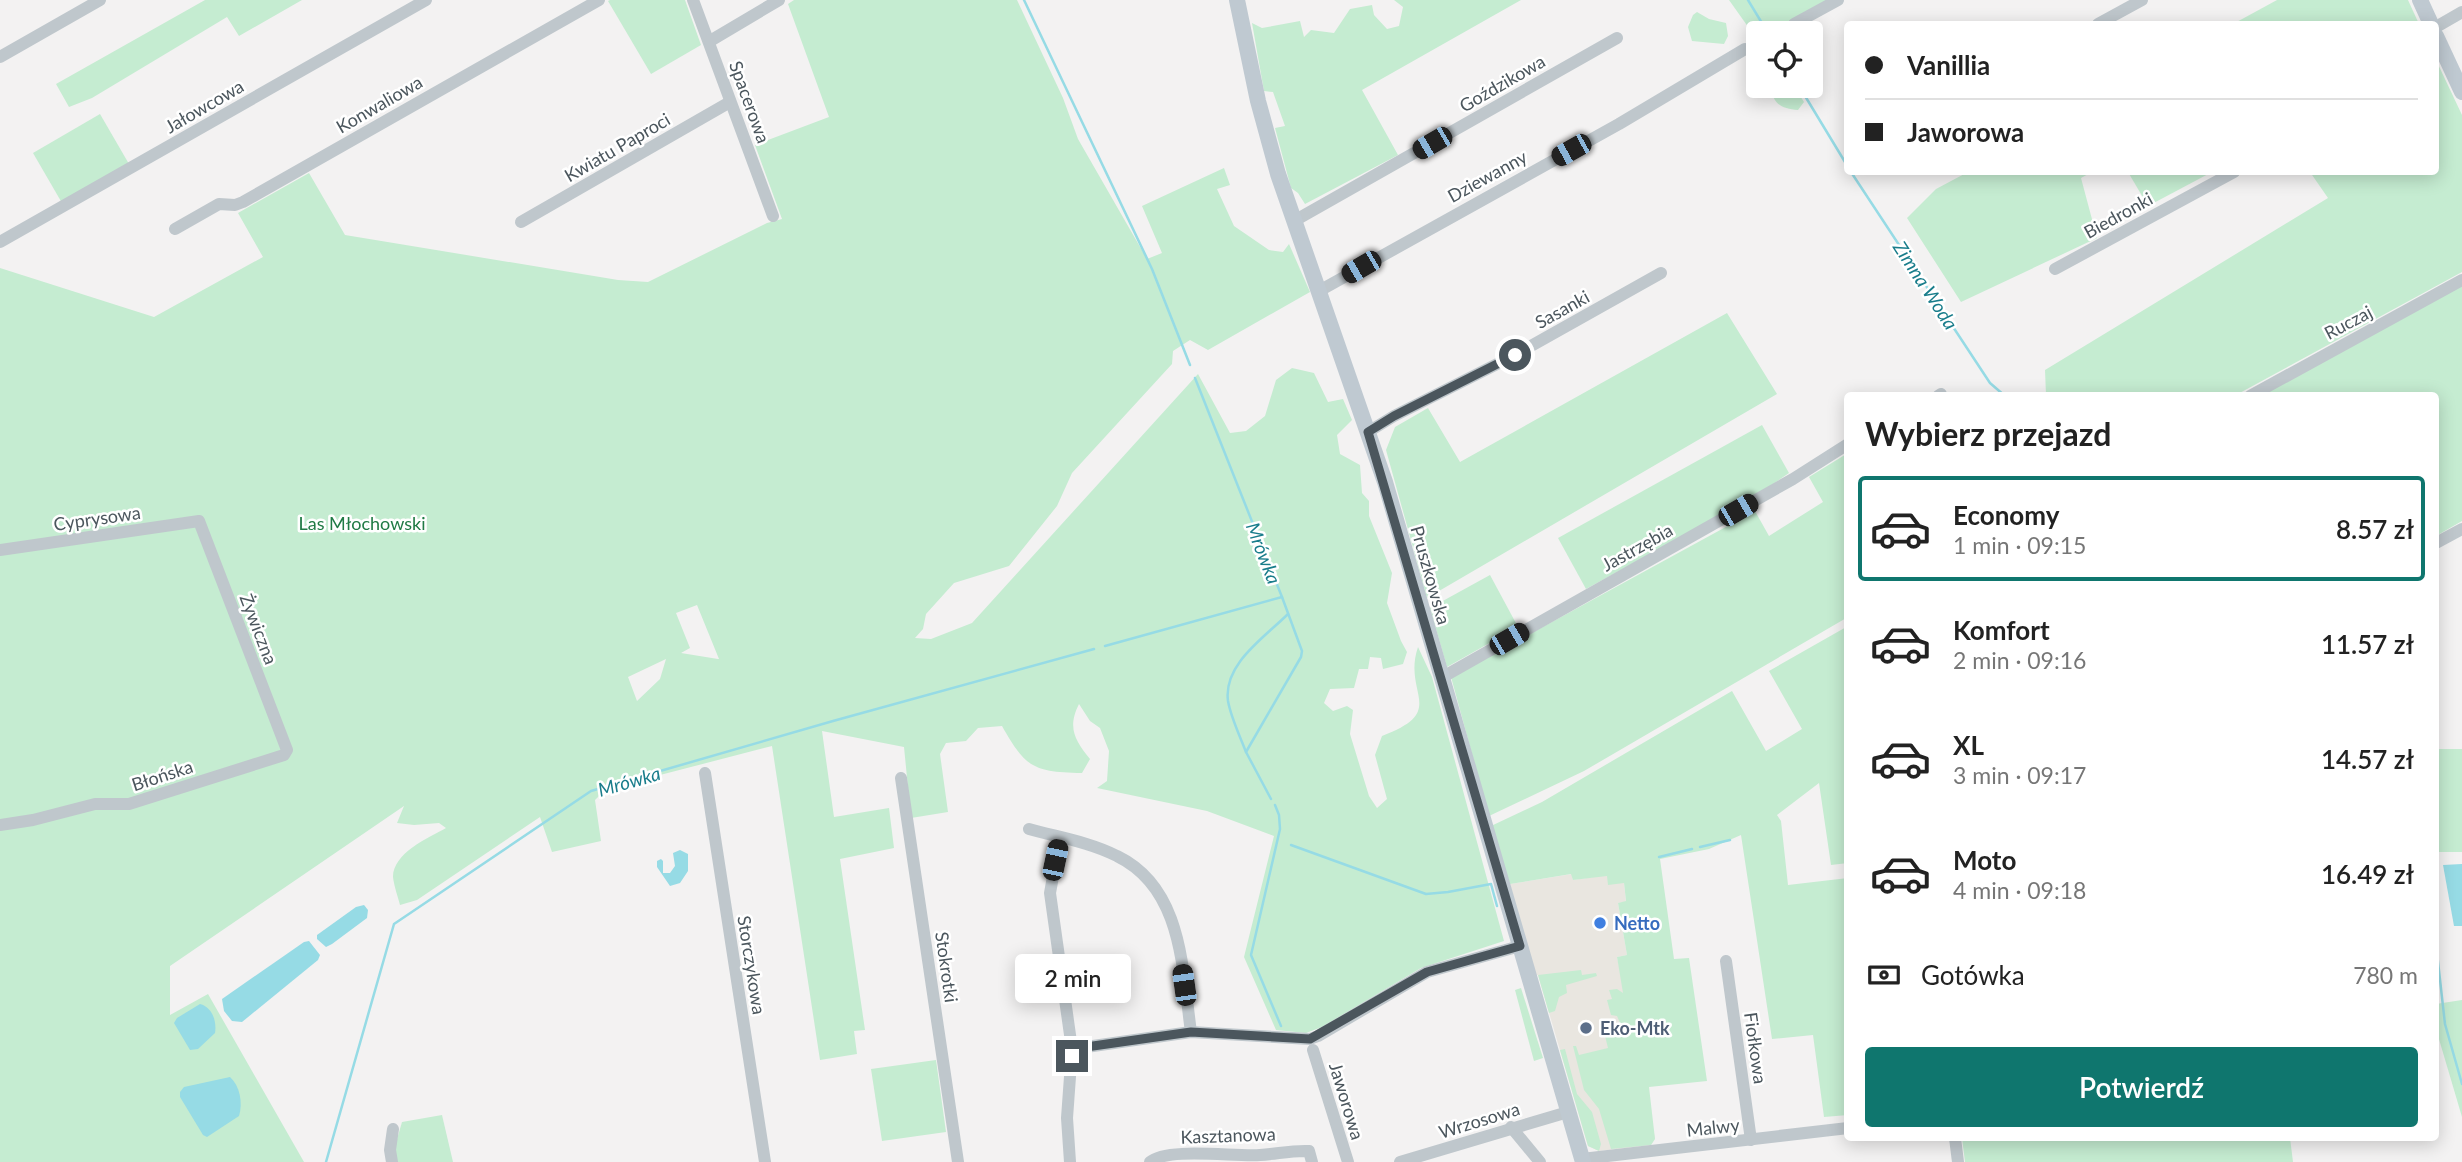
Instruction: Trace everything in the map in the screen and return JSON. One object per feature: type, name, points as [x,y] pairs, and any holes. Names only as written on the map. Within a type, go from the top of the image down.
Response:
[{"type":"street","points":[[0,57],[100,0]]},
{"type":"street","name":"Jałowcowa","points":[[0,242],[426,0]]},
{"type":"street","name":"Konwaliowa","points":[[175,229],[219,204],[235,205],[243,202],[599,0]]},
{"type":"street","name":"Spacerowa","points":[[693,0],[773,216]]},
{"type":"street","points":[[710,41],[779,0]]},
{"type":"street","name":"Pruszkowska","points":[[1237,0],[1268,138],[1294,221],[1368,432],[1583,1161]]},
{"type":"street","points":[[1800,21],[1838,0]]},
{"type":"street","points":[[2104,21],[2142,0]]},
{"type":"street","points":[[2420,0],[2430,21]]},
{"type":"street","points":[[2439,25],[2462,12]]},
{"type":"street","name":"Goździkowa","points":[[1294,221],[1617,38]]},
{"type":"street","name":"Dziewanny","points":[[1319,291],[1619,124],[1745,49]]},
{"type":"street","points":[[2440,55],[2462,92]]},
{"type":"street","name":"Kwiatu Paproci","points":[[521,222],[730,102]]},
{"type":"street","name":"Biedronki","points":[[2055,269],[2228,175]]},
{"type":"street","name":"Sasanki","points":[[1368,432],[1394,416],[1515,355],[1661,273]]},
{"type":"street","name":"Ruczaj","points":[[2257,392],[2462,280]]},
{"type":"street","name":"Jastrzębia","points":[[1441,678],[1793,479],[1844,447]]},
{"type":"street","name":"Cyprysowa","points":[[0,550],[199,521]]},
{"type":"street","name":"Żywiczna","points":[[199,521],[287,750]]},
{"type":"street","points":[[2439,541],[2462,529]]},
{"type":"street","name":"Błońska","points":[[0,825],[33,820],[95,804],[129,804],[183,785],[270,761],[284,755],[287,750]]},
{"type":"street","name":"Storczykowa","points":[[705,773],[765,1162]]},
{"type":"street","name":"Stokrotki","points":[[901,778],[958,1162]]},
{"type":"street","points":[[1029,829],[1118,856],[1143,875],[1162,897],[1175,926],[1191,1032]]},
{"type":"street","points":[[1060,838],[1050,893],[1072,1049],[1067,1118],[1070,1162]]},
{"type":"street","points":[[1072,1049],[1191,1032],[1310,1039],[1427,972],[1520,946]]},
{"type":"street","name":"Fiołkowa","points":[[1726,961],[1751,1140]]},
{"type":"street","name":"Jaworowa","points":[[1313,1050],[1348,1162]]},
{"type":"street","name":"Wrzosowa","points":[[1400,1162],[1432,1157],[1511,1127],[1568,1112]]},
{"type":"street","points":[[1511,1127],[1540,1162]]},
{"type":"street","name":"Malwy","points":[[1583,1161],[1844,1128]]},
{"type":"street","points":[[392,1162],[390,1150],[393,1129]]},
{"type":"street","points":[[1955,1141],[1958,1162]]},
{"type":"street","name":"Kasztanowa","points":[[1150,1162],[1154,1158],[1170,1154],[1260,1155],[1289,1150],[1311,1157]]},
{"type":"shaded area","points":[[1572,874],[1573,880],[1607,875],[1624,883],[1626,902],[1618,903],[1627,955],[1617,957],[1655,1138],[1651,1145],[1599,1151],[1588,1146],[1538,975],[1535,975],[1510,884]]},
{"type":"green space","points":[[205,0],[302,0],[239,36],[227,17],[92,98],[69,107],[56,84]]},
{"type":"green space","points":[[685,0],[701,45],[651,74],[608,1]]},
{"type":"green space","name":"Las Młochowski","points":[[794,0],[1017,0],[1063,98],[1078,139],[1147,259],[1162,253],[1142,206],[1224,168],[1230,185],[1217,189],[1234,226],[1269,250],[1283,252],[1289,244],[1310,292],[1208,350],[1190,340],[1173,351],[1172,364],[1072,473],[1057,506],[1009,566],[954,583],[926,614],[923,629],[915,638],[931,639],[972,623],[1198,374],[1230,433],[1246,431],[1265,416],[1276,380],[1292,368],[1314,373],[1328,402],[1343,399],[1352,420],[1337,435],[1340,454],[1360,465],[1362,493],[1369,501],[1369,516],[1392,573],[1387,603],[1407,652],[1403,664],[1383,669],[1381,658],[1370,657],[1368,669],[1359,669],[1354,688],[1330,689],[1324,703],[1333,711],[1347,706],[1353,710],[1350,734],[1369,796],[1377,808],[1387,799],[1375,755],[1382,736],[1402,727],[1414,718],[1419,709],[1415,677],[1418,647],[1432,677],[1504,941],[1421,968],[1322,1027],[1306,1033],[1276,1030],[1244,957],[1274,836],[1207,811],[1097,788],[1107,781],[1109,751],[1100,728],[1090,721],[1079,704],[1075,712],[1074,733],[1090,759],[1082,773],[1042,769],[1025,760],[1002,726],[978,728],[966,741],[946,743],[940,754],[948,812],[911,818],[904,747],[822,731],[834,817],[889,808],[894,848],[840,859],[865,1030],[854,1031],[857,1054],[820,1060],[772,746],[606,789],[595,800],[601,841],[552,852],[540,817],[417,900],[400,905],[393,877],[399,861],[413,847],[446,828],[439,823],[397,823],[404,806],[170,966],[170,1015],[208,994],[304,1162],[0,1162],[0,268],[154,317],[263,257],[238,213],[309,173],[345,235],[618,280],[648,282],[767,223],[782,219],[755,145],[829,117],[788,4]],"holes":[[[697,605],[719,659],[681,653],[690,648],[676,613]],[[666,659],[660,679],[637,701],[628,677]]]},
{"type":"green space","points":[[1394,0],[1521,0],[1362,90],[1398,155],[1305,204],[1291,188],[1275,128],[1285,126],[1273,92],[1264,91],[1252,23],[1262,28],[1300,21],[1304,37],[1311,30],[1334,33],[1350,9],[1372,5],[1374,15],[1387,29],[1399,26],[1403,7]]},
{"type":"green space","points":[[1729,0],[1831,0],[1794,21],[1746,21],[1746,24]]},
{"type":"green space","points":[[2277,0],[2408,0],[2418,21],[2238,21]]},
{"type":"green space","points":[[1697,12],[1709,19],[1726,23],[1728,36],[1724,44],[1692,41],[1688,27]]},
{"type":"green space","points":[[2439,66],[2462,115],[2462,272],[2242,392],[2046,392],[2045,370],[2328,198],[2312,175],[2439,175]]},
{"type":"green space","points":[[1774,98],[1802,98],[1804,102],[1798,110],[1787,108]]},
{"type":"green space","points":[[100,114],[129,164],[62,203],[33,153]]},
{"type":"green space","points":[[1962,175],[2086,175],[2081,178],[2097,238],[1961,302],[1907,218],[1936,189]]},
{"type":"green space","points":[[2130,175],[2206,175],[2148,206]]},
{"type":"green space","points":[[2462,285],[2462,521],[2439,534],[2439,392],[2267,392]]},
{"type":"green space","points":[[1727,313],[1777,394],[1427,598],[1386,450],[1395,427],[1428,408],[1460,462]]},
{"type":"green space","points":[[1762,425],[1789,473],[1751,499],[1586,589],[1558,538]]},
{"type":"green space","points":[[1844,455],[1844,619],[1584,771],[1489,816],[1451,677],[1755,511],[1769,536],[1823,502],[1809,477]]},
{"type":"green space","points":[[1490,575],[1518,627],[1447,667],[1430,608]]},
{"type":"green space","points":[[1844,628],[1844,863],[1831,865],[1819,783],[1777,815],[1781,821],[1788,885],[1844,878],[1844,1115],[1824,1117],[1813,1035],[1772,1039],[1741,835],[1709,849],[1660,859],[1674,959],[1689,958],[1707,1081],[1649,1087],[1655,1139],[1651,1145],[1611,1149],[1599,1109],[1584,1090],[1573,1046],[1576,1046],[1579,1055],[1608,1048],[1603,1028],[1620,1023],[1617,1016],[1611,1015],[1607,1000],[1612,999],[1609,990],[1617,989],[1623,993],[1617,957],[1627,955],[1618,903],[1626,901],[1624,883],[1608,885],[1607,876],[1573,880],[1571,874],[1510,884],[1491,826],[1542,802],[1732,691],[1766,751],[1802,729],[1769,671]]},
{"type":"green space","points":[[2439,749],[2462,749],[2462,852],[2439,852]]},
{"type":"green space","points":[[1581,970],[1582,975],[1596,973],[1597,976],[1566,985],[1567,993],[1559,997],[1555,1011],[1549,1013],[1538,975]]},
{"type":"green space","points":[[1521,988],[1543,1058],[1534,1061],[1515,990]]},
{"type":"green space","points":[[2462,1000],[2462,1117],[2439,1039],[2439,1004]]},
{"type":"green space","points":[[1565,1049],[1577,1094],[1592,1112],[1601,1144],[1599,1151],[1588,1146],[1560,1050]]},
{"type":"green space","points":[[936,1060],[946,1132],[882,1141],[871,1069]]},
{"type":"green space","points":[[442,1115],[453,1162],[395,1162],[393,1153],[402,1122]]},
{"type":"green space","points":[[1962,1141],[2290,1141],[2293,1162],[1965,1162]]},
{"type":"water","points":[[680,850],[688,854],[688,871],[680,883],[670,886],[657,867],[657,861],[663,861],[663,873],[670,873],[675,866],[673,853]]},
{"type":"water","points":[[2462,864],[2462,926],[2454,926],[2443,865]]},
{"type":"water","points":[[364,905],[368,910],[367,918],[332,944],[326,947],[317,939],[317,935],[356,907]]},
{"type":"water","points":[[309,941],[320,955],[318,960],[242,1022],[232,1021],[224,1011],[222,999]]},
{"type":"water","points":[[200,1004],[208,1008],[213,1015],[215,1033],[198,1049],[190,1050],[174,1023],[177,1018]]},
{"type":"water","points":[[230,1077],[240,1095],[239,1116],[207,1137],[203,1135],[180,1097],[180,1092],[184,1087]]},
{"type":"waterway","name":"Mrówka","points":[[1024,0],[1152,269],[1190,365]]},
{"type":"waterway","name":"Zimna Woda","points":[[1748,0],[1761,21]]},
{"type":"waterway","name":"Zimna Woda","points":[[1806,98],[1844,160]]},
{"type":"waterway","name":"Zimna Woda","points":[[1853,175],[1990,383],[2000,392]]},
{"type":"waterway","name":"Mrówka","points":[[1105,646],[1282,597],[1195,378]]},
{"type":"waterway","points":[[1271,799],[1246,752],[1301,657],[1302,651],[1282,597]]},
{"type":"waterway","points":[[1246,752],[1229,707],[1228,688],[1239,663],[1288,614]]},
{"type":"waterway","name":"Mrówka","points":[[326,1162],[394,924],[591,791],[1094,649]]},
{"type":"waterway","points":[[1275,805],[1280,829],[1251,955],[1281,1026]]},
{"type":"waterway","points":[[1700,847],[1730,840]]},
{"type":"waterway","points":[[1291,845],[1426,894],[1491,884],[1497,906]]},
{"type":"waterway","points":[[1659,857],[1692,849]]},
{"type":"waterway","name":"Zimna Woda","points":[[2439,971],[2445,1024],[2462,1084]]},
{"type":"place","name":"Netto","points":[[1600,923]]},
{"type":"place","name":"Eko-Mtk","points":[[1586,1028]]},
{"type":"route","points":[[1072,1056],[1072,1049],[1191,1032],[1310,1039],[1427,972],[1520,946],[1385,482],[1368,432],[1394,416],[1515,355]]}]
